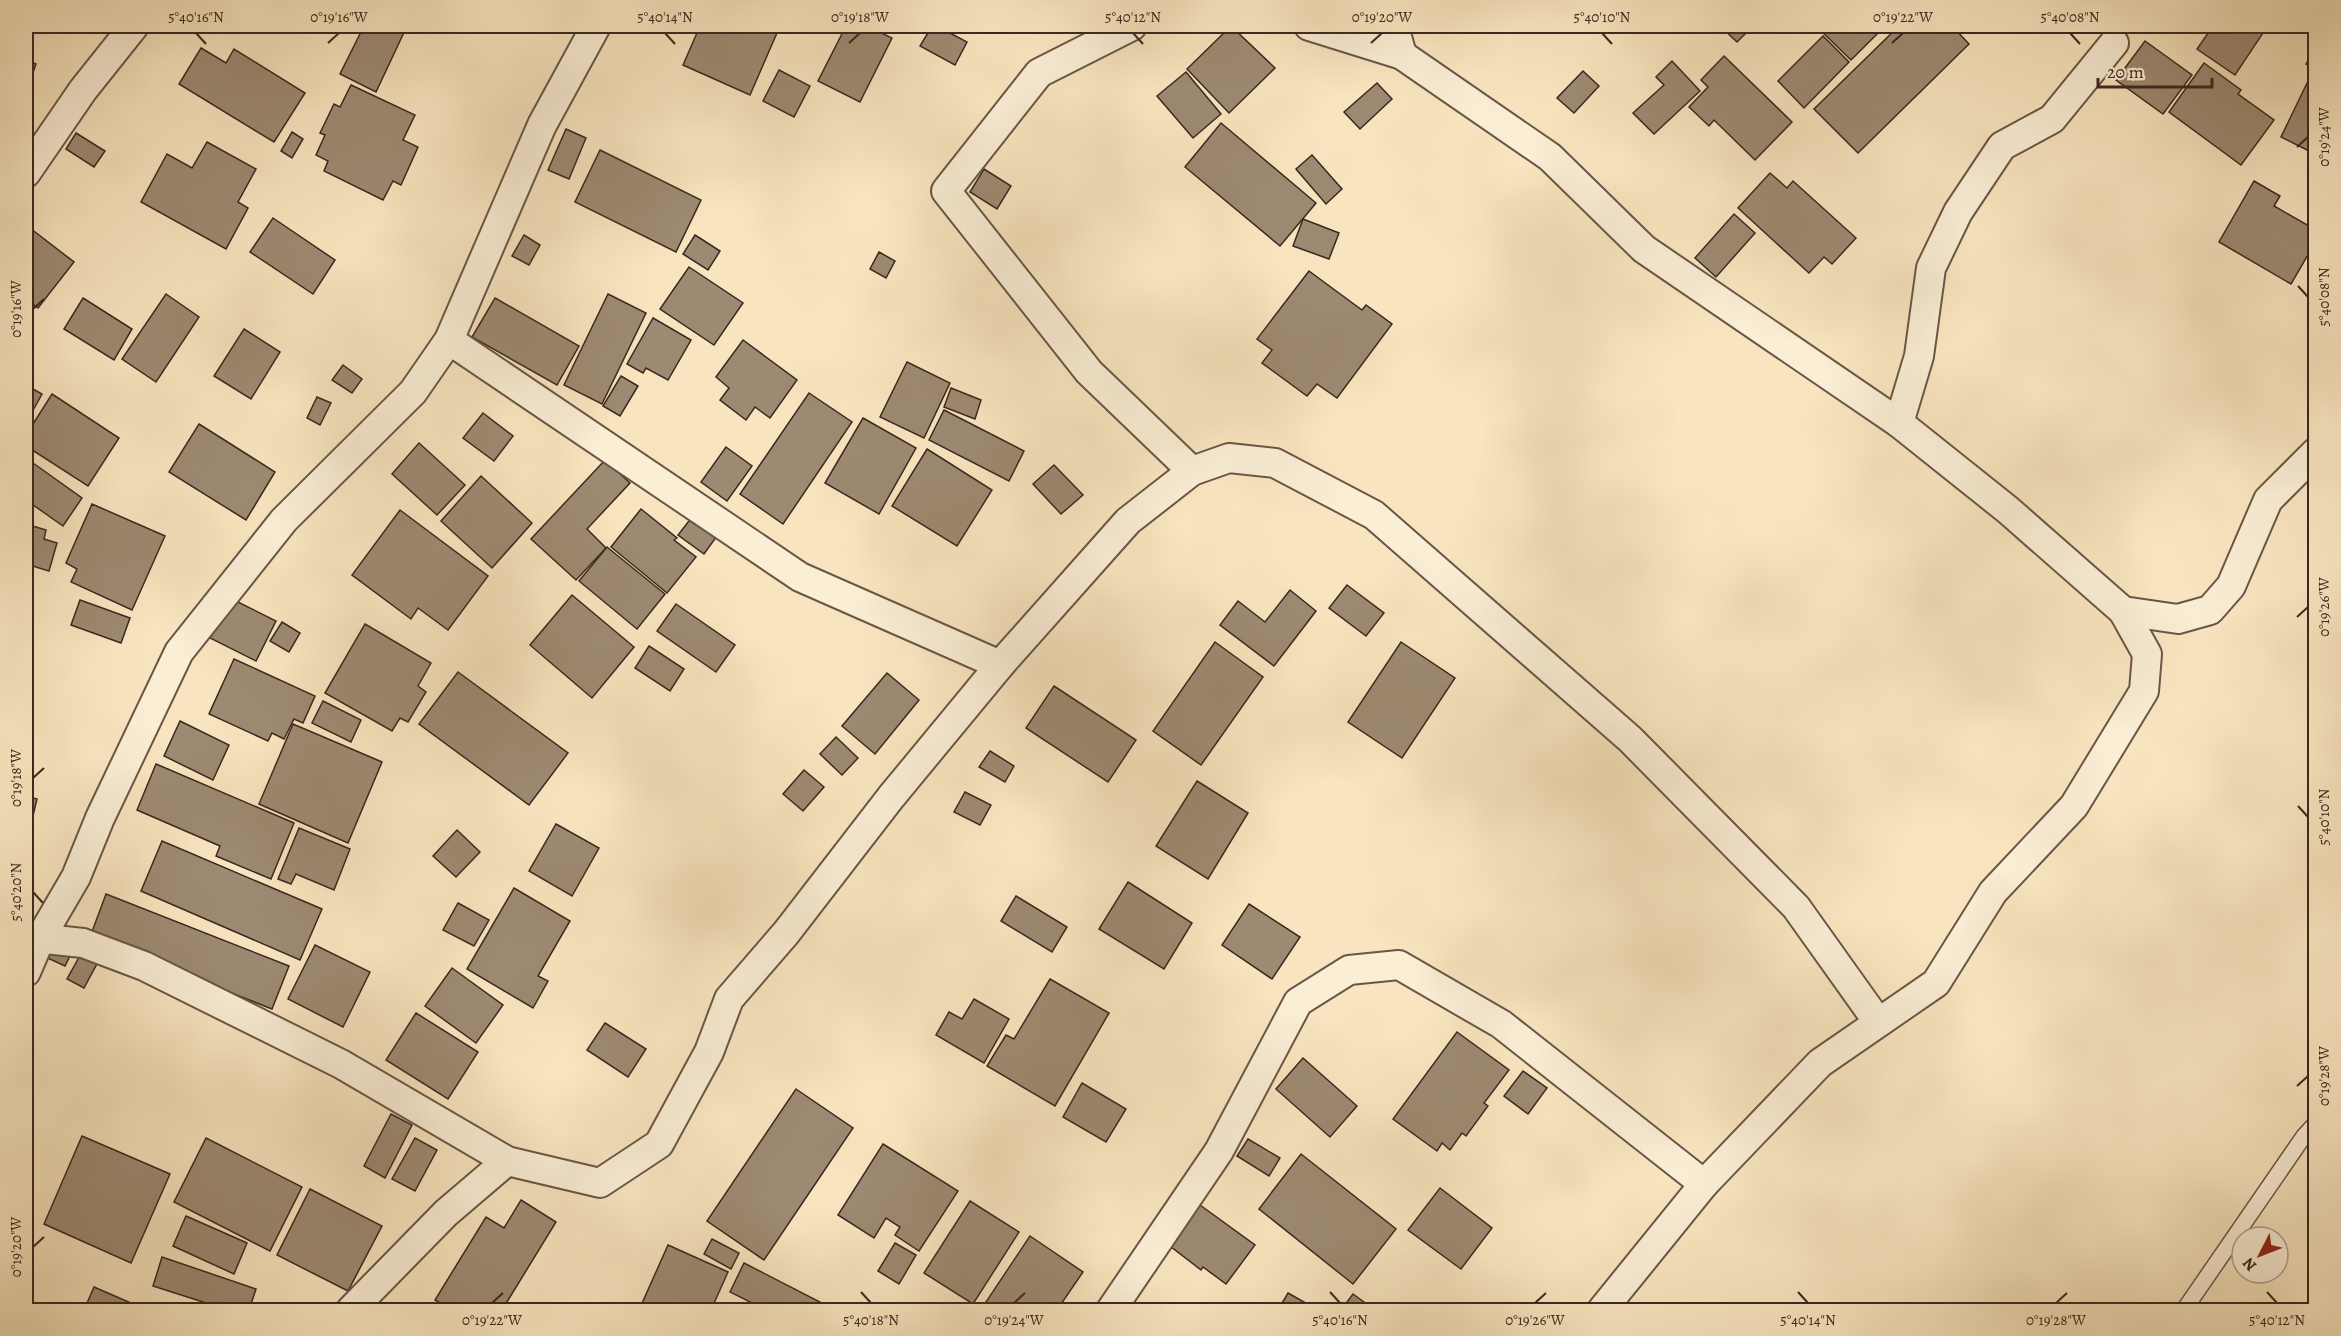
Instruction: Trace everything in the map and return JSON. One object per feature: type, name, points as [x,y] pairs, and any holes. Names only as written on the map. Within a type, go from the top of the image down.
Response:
[{"type":"street","points":[[26,173],[84,90],[134,26]]},
{"type":"street","points":[[26,972],[33,937],[76,877],[100,818],[179,652],[284,520],[412,392],[449,340],[542,125],[596,26]]},
{"type":"street","points":[[1132,26],[1039,73],[946,191],[1089,372],[1192,471]]},
{"type":"street","points":[[1309,26],[1402,55],[1550,157],[1644,249],[1899,423],[2008,510],[2123,611],[2147,654],[2144,692],[2074,806],[1993,892],[1936,983],[1820,1063],[1704,1184],[1602,1311]]},
{"type":"street","points":[[1394,26],[1402,55]]},
{"type":"street","points":[[1899,423],[1919,356],[1931,268],[1958,212],[2002,146],[2052,119],[2114,43]]},
{"type":"street","points":[[449,340],[800,577],[1000,665]]},
{"type":"street","points":[[2123,611],[2178,619],[2210,610],[2231,586],[2268,500],[2316,452]]},
{"type":"street","points":[[33,937],[83,943],[154,971],[342,1064],[507,1161],[600,1184],[659,1144],[709,1052],[729,999],[786,933],[891,797],[1000,665],[1128,521],[1192,471],[1229,458],[1275,463],[1374,514],[1630,739],[1796,907],[1878,1022]]},
{"type":"street","points":[[1111,1311],[1219,1151],[1298,1002],[1349,970],[1399,965],[1501,1024],[1704,1184]]},
{"type":"street","points":[[351,1311],[446,1213],[507,1161]]},
{"type":"lane","points":[[2184,1311],[2304,1136],[2316,1123]]},
{"type":"building","points":[[364,26],[407,26],[376,92],[340,74]]},
{"type":"building","points":[[700,26],[780,26],[750,95],[683,65]]},
{"type":"building","points":[[846,26],[867,26],[892,38],[860,102],[818,81]]},
{"type":"building","points":[[932,26],[937,26],[967,42],[955,65],[920,46]]},
{"type":"building","points":[[1231,26],[1275,68],[1229,113],[1187,69]]},
{"type":"building","points":[[1720,26],[1753,26],[1737,42]]},
{"type":"building","points":[[1816,26],[1885,26],[1851,60]]},
{"type":"building","points":[[1899,26],[1952,26],[1969,44],[1858,153],[1814,109]]},
{"type":"building","points":[[2213,26],[2259,26],[2265,30],[2235,75],[2197,49]]},
{"type":"building","points":[[1823,36],[1849,62],[1804,108],[1778,81]]},
{"type":"building","points":[[2145,41],[2192,75],[2163,114],[2116,80]]},
{"type":"building","points":[[201,48],[226,63],[234,49],[305,93],[274,142],[179,84]]},
{"type":"building","points":[[2316,49],[2316,70],[2306,64]]},
{"type":"building","points":[[1724,56],[1792,122],[1755,160],[1714,120],[1709,126],[1689,107],[1708,87],[1701,80]]},
{"type":"building","points":[[26,60],[36,64],[26,93]]},
{"type":"building","points":[[1672,61],[1700,91],[1654,134],[1633,113],[1664,85],[1656,77]]},
{"type":"building","points":[[2204,63],[2241,90],[2238,94],[2274,120],[2241,165],[2169,112]]},
{"type":"building","points":[[779,70],[810,86],[794,117],[763,101]]},
{"type":"building","points":[[1583,71],[1599,86],[1574,113],[1557,98]]},
{"type":"building","points":[[1186,72],[1221,114],[1193,138],[1157,96]]},
{"type":"building","points":[[2309,79],[2316,82],[2316,144],[2311,142],[2307,150],[2281,137]]},
{"type":"building","points":[[1377,83],[1392,99],[1360,129],[1344,112]]},
{"type":"building","points":[[351,85],[415,115],[403,140],[418,147],[401,185],[393,181],[383,200],[324,171],[328,161],[316,155],[325,135],[320,133],[334,104],[340,107]]},
{"type":"building","points":[[1221,123],[1316,203],[1280,246],[1185,167]]},
{"type":"building","points":[[566,129],[586,138],[569,179],[548,170]]},
{"type":"building","points":[[292,132],[303,139],[292,158],[281,151]]},
{"type":"building","points":[[76,133],[105,151],[94,167],[66,149]]},
{"type":"building","points":[[207,142],[256,169],[238,202],[248,208],[226,249],[141,202],[167,154],[192,168]]},
{"type":"building","points":[[600,150],[701,200],[676,252],[575,202]]},
{"type":"building","points":[[1312,155],[1342,189],[1326,204],[1296,169]]},
{"type":"building","points":[[984,169],[1011,186],[997,209],[970,192]]},
{"type":"building","points":[[1770,173],[1787,188],[1793,181],[1856,238],[1832,264],[1824,257],[1809,273],[1738,208]]},
{"type":"building","points":[[2254,181],[2280,196],[2274,206],[2316,230],[2316,241],[2291,284],[2219,242]]},
{"type":"building","points":[[1734,214],[1755,233],[1716,277],[1695,258]]},
{"type":"building","points":[[273,218],[335,260],[313,294],[250,252]]},
{"type":"building","points":[[1303,219],[1339,233],[1329,259],[1293,246]]},
{"type":"building","points":[[26,225],[74,262],[38,308],[26,299]]},
{"type":"building","points":[[524,235],[540,245],[529,265],[512,256]]},
{"type":"building","points":[[695,235],[720,251],[708,270],[683,254]]},
{"type":"building","points":[[879,252],[895,261],[886,278],[870,269]]},
{"type":"building","points":[[689,267],[743,303],[714,345],[660,309]]},
{"type":"building","points":[[1309,271],[1362,310],[1366,305],[1392,324],[1337,398],[1317,384],[1307,396],[1262,363],[1272,350],[1257,339]]},
{"type":"building","points":[[166,294],[199,317],[156,382],[122,359]]},
{"type":"building","points":[[608,294],[646,313],[602,404],[564,385]]},
{"type":"building","points":[[83,298],[132,329],[114,360],[64,329]]},
{"type":"building","points":[[495,298],[579,346],[557,385],[472,337]]},
{"type":"building","points":[[653,318],[691,340],[668,380],[646,368],[643,373],[627,364]]},
{"type":"building","points":[[244,329],[280,352],[251,399],[214,376]]},
{"type":"building","points":[[743,340],[797,380],[770,418],[755,407],[746,420],[720,400],[729,388],[716,377]]},
{"type":"building","points":[[907,362],[950,383],[924,438],[880,417]]},
{"type":"building","points":[[343,365],[362,379],[352,393],[332,380]]},
{"type":"building","points":[[621,376],[638,386],[620,416],[603,406]]},
{"type":"building","points":[[26,385],[42,394],[26,423]]},
{"type":"building","points":[[951,388],[981,400],[975,419],[944,407]]},
{"type":"building","points":[[809,393],[852,422],[783,524],[740,494]]},
{"type":"building","points":[[52,394],[119,438],[88,486],[26,446],[26,435]]},
{"type":"building","points":[[317,397],[331,403],[320,425],[307,418]]},
{"type":"building","points":[[944,410],[1024,451],[1009,481],[929,440]]},
{"type":"building","points":[[483,413],[513,436],[494,461],[463,438]]},
{"type":"building","points":[[863,418],[916,448],[879,514],[825,483]]},
{"type":"building","points":[[199,424],[275,472],[246,520],[169,472]]},
{"type":"building","points":[[419,443],[465,485],[437,515],[392,474]]},
{"type":"building","points":[[726,447],[752,466],[727,501],[701,482]]},
{"type":"building","points":[[927,449],[992,490],[957,546],[892,506]]},
{"type":"building","points":[[26,458],[82,498],[63,526],[26,500]]},
{"type":"building","points":[[605,460],[630,483],[587,529],[606,548],[576,580],[531,539]]},
{"type":"building","points":[[1054,465],[1083,495],[1061,514],[1033,484]]},
{"type":"building","points":[[481,476],[532,523],[492,568],[441,521]]},
{"type":"building","points":[[92,504],[165,536],[132,610],[71,582],[77,569],[66,563]]},
{"type":"building","points":[[641,509],[677,538],[674,540],[696,557],[667,593],[611,547]]},
{"type":"building","points":[[400,510],[488,576],[448,630],[418,608],[411,619],[352,575]]},
{"type":"building","points":[[692,517],[717,536],[704,554],[678,535]]},
{"type":"building","points":[[26,524],[46,530],[44,539],[57,543],[49,571],[26,564]]},
{"type":"building","points":[[607,547],[665,594],[637,629],[579,581]]},
{"type":"building","points":[[1347,585],[1384,613],[1366,636],[1329,608]]},
{"type":"building","points":[[1290,590],[1316,611],[1274,666],[1220,625],[1238,601],[1265,622]]},
{"type":"building","points":[[572,595],[634,647],[592,698],[530,645]]},
{"type":"building","points":[[230,598],[276,621],[256,661],[210,638]]},
{"type":"building","points":[[80,600],[130,618],[121,643],[71,625]]},
{"type":"building","points":[[676,604],[735,645],[716,672],[657,631]]},
{"type":"building","points":[[282,622],[300,633],[289,652],[270,641]]},
{"type":"building","points":[[365,624],[431,663],[418,686],[426,692],[408,722],[400,718],[392,731],[325,693]]},
{"type":"building","points":[[1215,642],[1263,677],[1201,765],[1153,731]]},
{"type":"building","points":[[1401,642],[1455,678],[1402,758],[1348,722]]},
{"type":"building","points":[[649,646],[684,669],[670,691],[635,668]]},
{"type":"building","points":[[234,659],[315,696],[303,723],[294,719],[284,739],[272,733],[268,741],[209,714]]},
{"type":"building","points":[[458,672],[568,753],[529,805],[419,724]]},
{"type":"building","points":[[887,673],[919,700],[875,754],[842,726]]},
{"type":"building","points":[[1054,686],[1136,740],[1108,782],[1026,728]]},
{"type":"building","points":[[323,701],[361,720],[351,742],[312,723]]},
{"type":"building","points":[[180,721],[229,745],[213,780],[164,756]]},
{"type":"building","points":[[293,724],[382,762],[348,843],[259,804]]},
{"type":"building","points":[[836,737],[858,758],[842,775],[820,754]]},
{"type":"building","points":[[990,751],[1014,766],[1005,782],[979,767]]},
{"type":"building","points":[[156,764],[294,823],[271,879],[216,856],[220,846],[137,810]]},
{"type":"building","points":[[804,770],[824,787],[803,811],[783,794]]},
{"type":"building","points":[[1197,781],[1248,813],[1208,879],[1156,846]]},
{"type":"building","points":[[965,792],[991,805],[980,825],[954,812]]},
{"type":"building","points":[[26,796],[37,799],[31,824],[26,823]]},
{"type":"building","points":[[556,824],[599,848],[572,896],[529,871]]},
{"type":"building","points":[[299,828],[350,849],[334,890],[296,874],[291,884],[278,879]]},
{"type":"building","points":[[457,830],[480,852],[456,877],[433,856]]},
{"type":"building","points":[[162,841],[322,909],[300,960],[141,891]]},
{"type":"building","points":[[1128,882],[1192,923],[1164,969],[1099,929]]},
{"type":"building","points":[[514,888],[570,921],[538,976],[548,981],[533,1008],[467,969]]},
{"type":"building","points":[[106,894],[289,966],[272,1009],[90,937]]},
{"type":"building","points":[[1016,896],[1067,927],[1052,952],[1001,921]]},
{"type":"building","points":[[458,903],[489,920],[474,946],[443,930]]},
{"type":"building","points":[[1249,904],[1300,937],[1272,979],[1222,945]]},
{"type":"building","points":[[315,945],[370,972],[343,1027],[288,999]]},
{"type":"building","points":[[74,948],[65,966],[41,955]]},
{"type":"building","points":[[82,952],[99,960],[84,988],[67,979]]},
{"type":"building","points":[[452,968],[503,1005],[476,1043],[425,1006]]},
{"type":"building","points":[[1050,979],[1109,1013],[1055,1106],[987,1066],[1006,1035],[1014,1039]]},
{"type":"building","points":[[974,999],[1009,1019],[984,1063],[936,1035],[949,1012],[962,1019]]},
{"type":"building","points":[[416,1013],[478,1052],[448,1099],[386,1060]]},
{"type":"building","points":[[605,1023],[646,1049],[628,1077],[587,1050]]},
{"type":"building","points":[[1457,1032],[1509,1070],[1484,1103],[1488,1106],[1466,1136],[1462,1133],[1450,1150],[1442,1143],[1437,1151],[1393,1119]]},
{"type":"building","points":[[1303,1058],[1357,1106],[1330,1137],[1276,1089]]},
{"type":"building","points":[[1523,1071],[1547,1088],[1528,1114],[1504,1096]]},
{"type":"building","points":[[1082,1083],[1126,1109],[1106,1142],[1063,1117]]},
{"type":"building","points":[[796,1089],[853,1128],[764,1260],[707,1221]]},
{"type":"building","points":[[391,1114],[412,1125],[385,1178],[364,1166]]},
{"type":"building","points":[[82,1136],[170,1174],[131,1263],[44,1224]]},
{"type":"building","points":[[206,1138],[302,1187],[270,1251],[174,1202]]},
{"type":"building","points":[[415,1138],[437,1150],[415,1191],[392,1179]]},
{"type":"building","points":[[1248,1139],[1280,1158],[1269,1176],[1237,1156]]},
{"type":"building","points":[[883,1144],[958,1191],[919,1251],[895,1235],[900,1227],[886,1218],[874,1238],[838,1215]]},
{"type":"building","points":[[1301,1154],[1396,1229],[1353,1284],[1259,1209]]},
{"type":"building","points":[[1440,1188],[1492,1228],[1461,1269],[1408,1230]]},
{"type":"building","points":[[310,1189],[382,1226],[348,1291],[277,1255]]},
{"type":"building","points":[[521,1200],[556,1222],[502,1310],[452,1310],[435,1300],[486,1217],[504,1228]]},
{"type":"building","points":[[970,1201],[1019,1232],[973,1304],[924,1273]]},
{"type":"building","points":[[1200,1205],[1255,1245],[1226,1284],[1203,1267],[1201,1270],[1170,1246]]},
{"type":"building","points":[[186,1216],[247,1243],[234,1274],[173,1246]]},
{"type":"building","points":[[1030,1236],[1083,1272],[1057,1310],[992,1310],[984,1305]]},
{"type":"building","points":[[712,1239],[739,1253],[731,1269],[704,1254]]},
{"type":"building","points":[[895,1243],[916,1255],[899,1284],[878,1271]]},
{"type":"building","points":[[668,1245],[728,1272],[711,1310],[639,1310]]},
{"type":"building","points":[[162,1257],[256,1289],[249,1310],[228,1310],[153,1286]]},
{"type":"building","points":[[744,1263],[820,1302],[816,1310],[766,1310],[730,1292]]},
{"type":"building","points":[[94,1287],[147,1310],[84,1310]]},
{"type":"building","points":[[1288,1293],[1318,1310],[1278,1310]]},
{"type":"building","points":[[1353,1294],[1375,1310],[1341,1310]]}]
